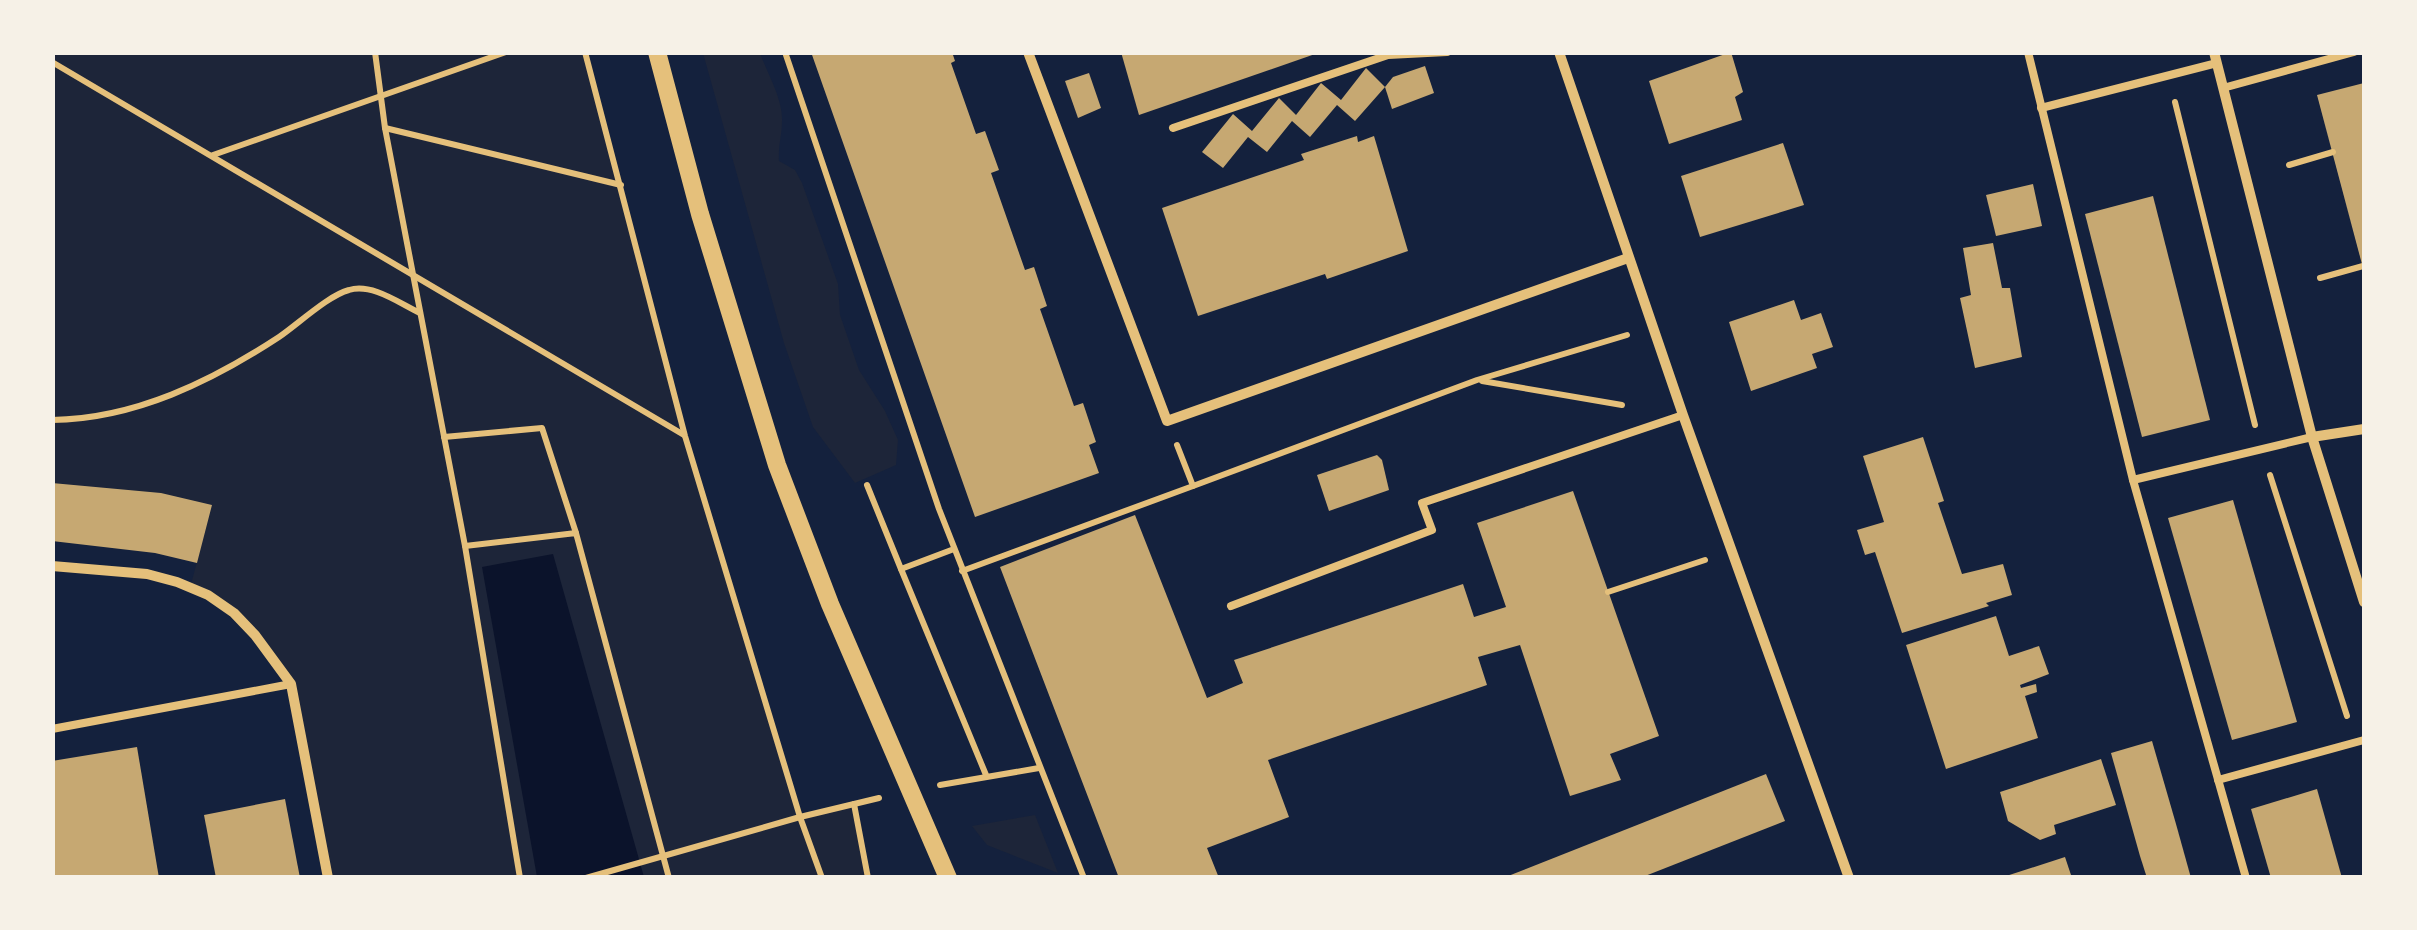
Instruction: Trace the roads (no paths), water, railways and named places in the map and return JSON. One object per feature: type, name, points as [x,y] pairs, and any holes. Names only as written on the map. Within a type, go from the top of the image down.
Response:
[{"type":"street","points":[[657,52],[700,214],[777,465],[830,604],[948,878]]},
{"type":"street","points":[[1028,52],[1167,421],[1628,258]]},
{"type":"street","points":[[1560,52],[1652,328],[1848,875]]},
{"type":"street","points":[[2216,58],[2312,436],[2364,602]]},
{"type":"street","points":[[2312,436],[2364,429]]},
{"type":"street","points":[[52,566],[147,574],[177,582],[234,613],[255,635],[291,684],[328,878]]},
{"type":"lane","points":[[1173,128],[1388,55],[1447,52]]},
{"type":"lane","points":[[2028,52],[2133,480],[2246,878]]},
{"type":"lane","points":[[2224,88],[2354,52]]},
{"type":"lane","points":[[2041,108],[2169,76],[2216,58]]},
{"type":"lane","points":[[1231,606],[1432,530],[1422,504],[1683,415]]},
{"type":"lane","points":[[2133,480],[2312,436]]},
{"type":"lane","points":[[52,729],[291,684]]},
{"type":"lane","points":[[2218,780],[2360,741]]},
{"type":"lane","points":[[1833,878],[1848,875]]}]
